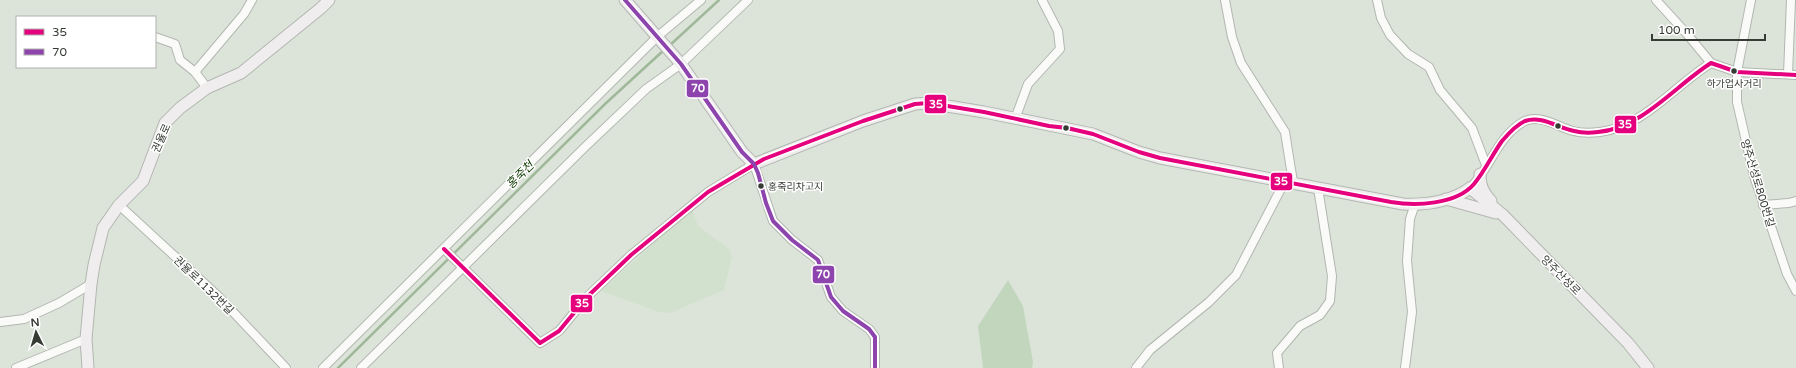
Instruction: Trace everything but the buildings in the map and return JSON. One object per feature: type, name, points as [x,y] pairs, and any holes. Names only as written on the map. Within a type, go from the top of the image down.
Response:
[{"type":"street","points":[[195,72],[244,14],[252,0]]},
{"type":"street","name":"권율로","points":[[88,368],[86,339],[91,284],[103,228],[119,205],[143,181],[165,123],[180,108],[207,88],[240,73],[329,0]]},
{"type":"street","points":[[625,0],[660,38],[681,64],[742,152],[754,164],[773,221],[792,240],[818,260],[830,297],[842,311],[869,329],[875,337],[875,368]]},
{"type":"street","points":[[323,368],[660,38],[701,0]]},
{"type":"street","points":[[361,368],[646,90],[681,64],[748,0]]},
{"type":"street","points":[[1015,119],[1028,84],[1060,49],[1058,31],[1042,0]]},
{"type":"street","points":[[1136,368],[1150,350],[1209,302],[1236,276],[1289,182],[1285,132],[1241,63],[1232,37],[1225,0]]},
{"type":"street","points":[[1377,0],[1381,18],[1390,35],[1408,54],[1429,67],[1440,90],[1472,128],[1483,170],[1480,184],[1484,193],[1503,215]]},
{"type":"street","points":[[1656,0],[1711,63],[1737,72],[1792,75],[1791,0]]},
{"type":"street","name":"양주산성로800번길","points":[[1751,0],[1737,72],[1736,90],[1739,115],[1763,206],[1787,274],[1796,291]]},
{"type":"street","points":[[156,37],[175,44],[180,60],[195,72],[207,88]]},
{"type":"street","points":[[444,250],[540,343],[559,331],[588,296],[631,256],[708,192],[754,164],[863,121],[915,104],[929,103],[1093,134],[1160,158],[1318,188],[1415,204],[1446,199],[1470,188],[1508,134],[1525,121],[1543,120],[1582,133],[1611,130],[1634,120],[1658,104],[1711,63]]},
{"type":"street","points":[[1278,368],[1277,353],[1300,326],[1320,315],[1330,301],[1332,276],[1318,188]]},
{"type":"street","name":"양주산성로","points":[[1470,188],[1503,215],[1628,343],[1648,368]]},
{"type":"street","points":[[1446,199],[1503,215]]},
{"type":"street","points":[[1763,206],[1789,204],[1796,201]]},
{"type":"street","points":[[1405,368],[1412,312],[1407,261],[1410,219],[1415,204]]},
{"type":"street","name":"권율로1132번길","points":[[119,205],[218,296],[286,368]]},
{"type":"street","points":[[0,322],[24,319],[59,303],[91,284]]},
{"type":"street","points":[[16,368],[86,339]]},
{"type":"shaded area","points":[[692,209],[698,226],[728,248],[732,256],[724,290],[670,313],[659,312],[601,291]]},
{"type":"shaded area","points":[[1008,280],[1023,306],[1033,362],[1032,368],[983,368],[978,326]]},
{"type":"waterway","name":"홍죽천","points":[[669,46],[719,0]]},
{"type":"waterway","name":"홍죽천","points":[[338,368],[605,104],[664,50]]},
{"type":"transit line","name":"70","points":[[625,0],[681,64],[742,152],[754,164],[773,221],[792,240],[818,260],[831,297],[843,311],[869,329],[875,337],[875,368]]},
{"type":"transit line","name":"35","points":[[444,249],[540,343],[559,331],[588,296],[631,255],[708,192],[764,159],[863,121],[915,104],[929,103],[984,112],[1049,126],[1067,128],[1093,134],[1139,152],[1160,158],[1391,202],[1423,204],[1446,200],[1466,191],[1478,179],[1502,141],[1515,127],[1525,121],[1544,121],[1577,132],[1589,133],[1614,129],[1629,123],[1658,105],[1711,63],[1737,72],[1796,75]]},
{"type":"place","name":"하가업사거리","points":[[1734,71]]},
{"type":"place","name":"홍죽리차고지","points":[[761,186]]}]
